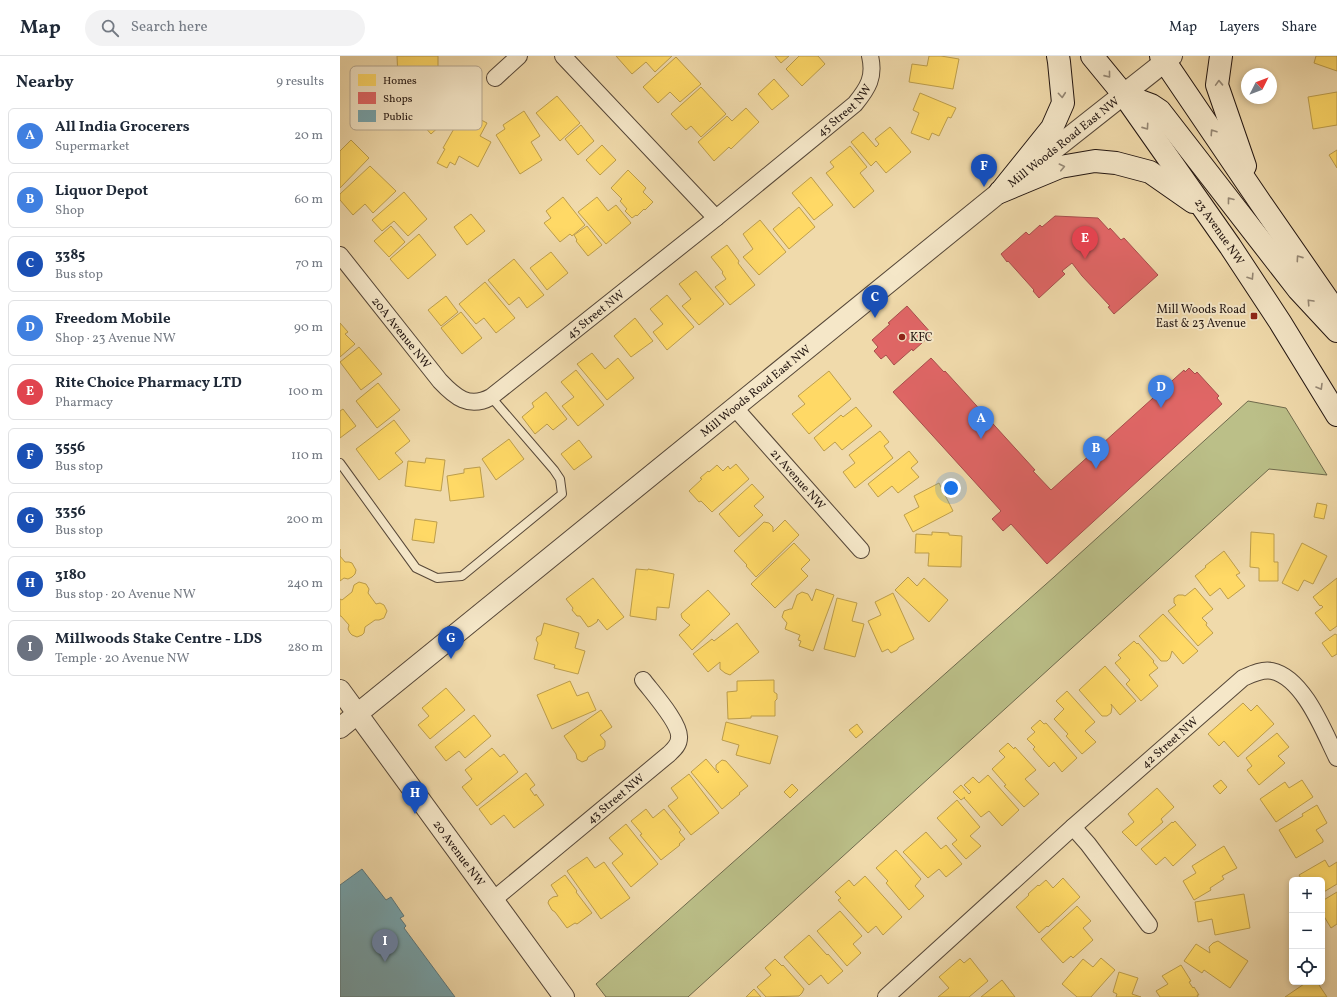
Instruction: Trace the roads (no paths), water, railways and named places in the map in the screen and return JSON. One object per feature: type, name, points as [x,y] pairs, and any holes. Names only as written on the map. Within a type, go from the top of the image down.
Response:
[{"type":"main road","points":[[1000,192],[1052,128],[1063,104],[1060,62],[1058,56]]},
{"type":"main road","name":"23 Avenue NW","points":[[1092,56],[1124,95],[1205,210],[1280,322],[1337,415]]},
{"type":"main road","points":[[1221,56],[1217,85],[1258,199]]},
{"type":"main road","points":[[1161,57],[1337,313]]},
{"type":"main road","points":[[1124,95],[1151,105],[1160,111],[1298,289],[1337,330]]},
{"type":"main road","points":[[1000,192],[1060,167],[1095,161],[1116,163],[1150,172],[1205,210]]},
{"type":"street","points":[[495,78],[519,56]]},
{"type":"street","points":[[564,56],[716,218]]},
{"type":"street","name":"45 Street NW","points":[[471,402],[479,402],[492,397],[856,104],[869,84],[872,74],[870,56]]},
{"type":"street","name":"Mill Woods Road East NW","points":[[340,728],[1000,192],[1124,95],[1161,57]]},
{"type":"street","name":"20A Avenue NW","points":[[340,255],[440,381],[451,393],[462,400],[471,402]]},
{"type":"street","name":"21 Avenue NW","points":[[735,408],[861,550]]},
{"type":"street","name":"42 Street NW","points":[[889,996],[1073,827],[1243,678],[1255,673],[1272,671],[1292,682],[1301,691],[1310,704],[1337,758]]},
{"type":"street","name":"43 Street NW","points":[[493,900],[676,747],[680,733],[677,726],[643,680]]},
{"type":"street","name":"20 Avenue NW","points":[[340,690],[564,997]]},
{"type":"street","points":[[1073,827],[1088,844],[1149,925]]},
{"type":"lane","points":[[340,463],[416,568],[437,578],[462,576],[562,494],[560,479],[554,470],[492,397]]},
{"type":"place","name":"3556","points":[[984,187]]},
{"type":"place","name":"Rite Choice Pharmacy LTD","points":[[1085,259]]},
{"type":"place","name":"Mill Woods Road East & 23 Avenue","points":[[1254,316]]},
{"type":"place","name":"3385","points":[[875,318]]},
{"type":"place","name":"KFC","points":[[902,337]]},
{"type":"place","name":"Freedom Mobile","points":[[1161,408]]},
{"type":"place","name":"All India Grocerers","points":[[981,439]]},
{"type":"place","name":"Liquor Depot","points":[[1096,469]]},
{"type":"place","name":"3356","points":[[451,659]]},
{"type":"place","name":"3180","points":[[415,814]]},
{"type":"place","name":"Millwoods Stake Centre - LDS","points":[[385,962]]}]
